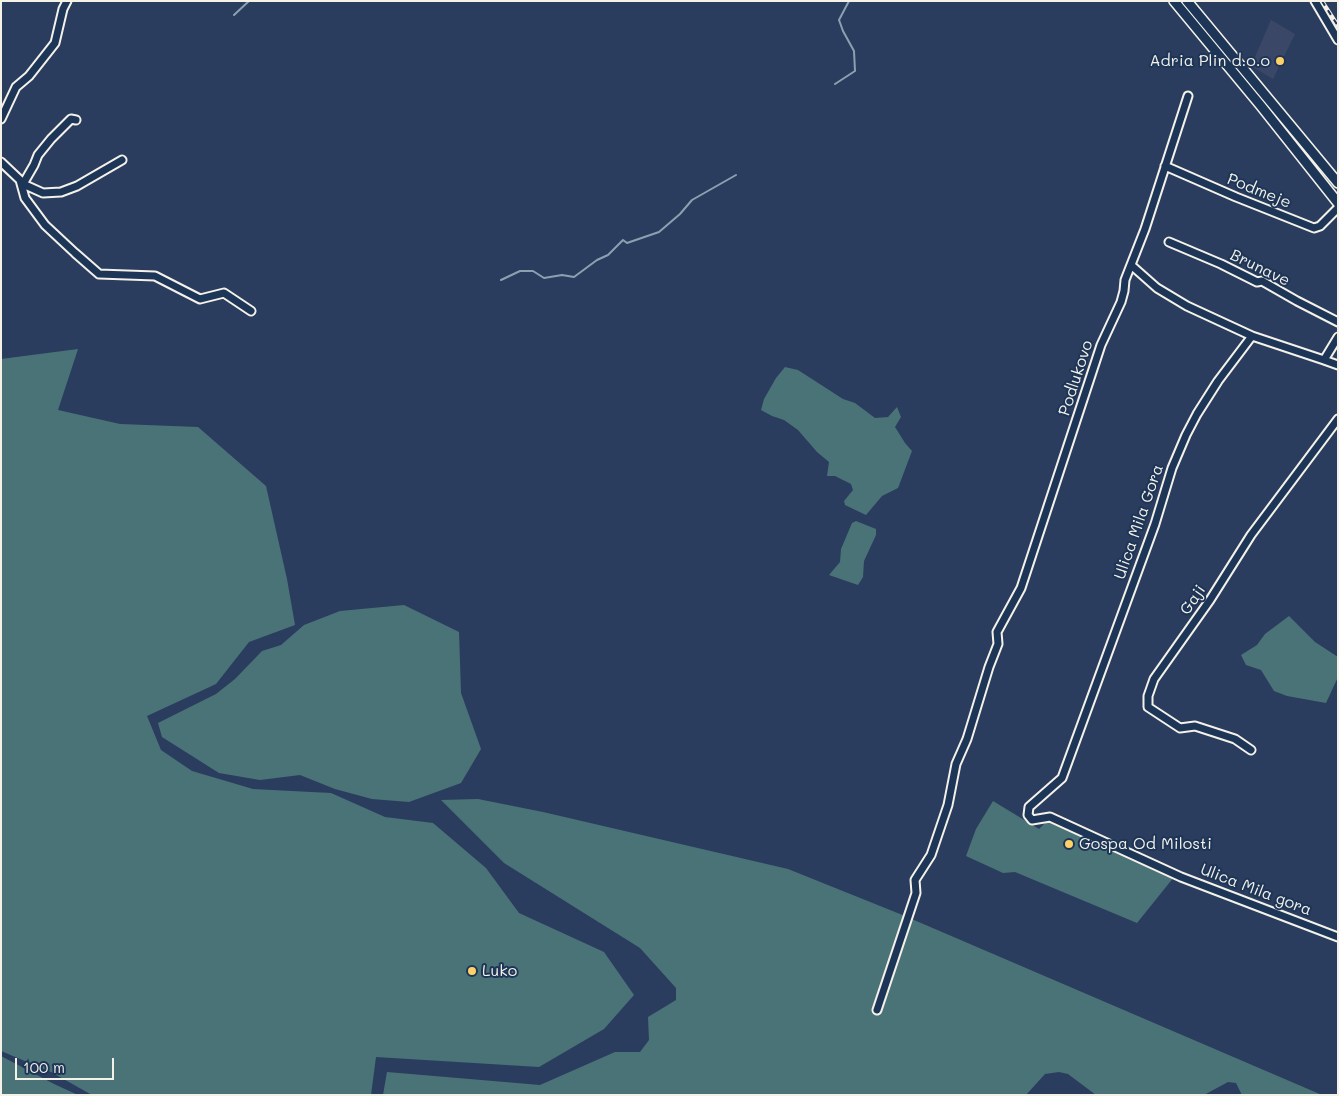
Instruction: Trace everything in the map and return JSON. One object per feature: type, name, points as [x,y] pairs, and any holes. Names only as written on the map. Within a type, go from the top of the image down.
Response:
[{"type":"main road","points":[[1174,1],[1338,203]]},
{"type":"main road","points":[[1187,1],[1338,183]]},
{"type":"street","points":[[1,119],[16,87],[29,76],[55,43],[63,9],[67,1]]},
{"type":"street","points":[[1315,1],[1338,40]]},
{"type":"street","name":"Podlukovo","points":[[877,1010],[916,893],[915,880],[930,855],[948,805],[956,764],[967,739],[998,644],[997,632],[1021,588],[1100,345],[1121,302],[1125,280],[1145,229],[1188,96]]},
{"type":"street","points":[[76,120],[71,119],[50,139],[22,182],[25,198],[45,225],[75,254],[100,274],[155,276],[200,299],[224,293],[251,311]]},
{"type":"street","points":[[1,162],[22,182],[43,193],[61,192],[77,186],[122,160]]},
{"type":"street","name":"Podmeje","points":[[1165,166],[1245,201],[1314,228],[1320,226],[1338,208]]},
{"type":"street","name":"Brunave","points":[[1169,242],[1257,282],[1262,281],[1338,322]]},
{"type":"street","points":[[1131,265],[1158,288],[1187,306],[1252,336],[1338,365]]},
{"type":"street","name":"Ulica Mila Gora","points":[[1028,815],[1029,807],[1062,778],[1154,524],[1172,468],[1186,435],[1218,381],[1252,336]]},
{"type":"street","points":[[1324,360],[1338,337]]},
{"type":"street","name":"Gaji","points":[[1251,750],[1235,739],[1195,726],[1180,728],[1148,707],[1148,696],[1154,679],[1210,600],[1251,535],[1338,419]]},
{"type":"street","name":"Ulica Mila gora","points":[[1028,815],[1032,820],[1050,817],[1181,877],[1338,937]]},
{"type":"shaded area","points":[[1271,20],[1295,34],[1273,79],[1251,66]]},
{"type":"green space","points":[[78,349],[58,410],[120,424],[198,427],[266,486],[287,579],[295,625],[249,642],[216,684],[147,716],[161,750],[192,771],[253,789],[331,793],[385,817],[433,823],[486,868],[519,913],[604,952],[634,995],[604,1029],[539,1067],[376,1057],[371,1095],[92,1095],[51,1072],[1,1051],[1,359]]},
{"type":"green space","points":[[785,367],[798,370],[843,399],[855,403],[875,418],[888,417],[897,407],[901,417],[895,427],[912,451],[898,488],[882,496],[866,515],[845,505],[844,501],[853,490],[851,484],[835,476],[827,476],[829,462],[817,452],[798,430],[784,420],[761,410],[764,399]]},
{"type":"green space","points":[[856,521],[876,529],[876,535],[864,561],[863,577],[858,585],[829,575],[840,562],[841,549],[852,523]]},
{"type":"green space","points":[[404,605],[459,632],[461,693],[481,749],[461,783],[409,802],[372,799],[335,789],[300,775],[260,780],[219,773],[162,737],[158,723],[216,694],[235,679],[262,651],[281,645],[304,625],[340,611]]},
{"type":"green space","points":[[1289,616],[1315,642],[1338,657],[1338,677],[1326,703],[1287,696],[1274,691],[1261,670],[1246,665],[1241,655],[1257,645],[1265,634]]},
{"type":"green space","points":[[478,799],[543,812],[788,869],[900,914],[1322,1095],[1242,1095],[1236,1083],[1228,1082],[1204,1095],[1096,1095],[1068,1074],[1059,1072],[1045,1074],[1026,1095],[383,1095],[387,1072],[540,1085],[615,1052],[640,1052],[649,1040],[648,1017],[676,1000],[676,988],[640,948],[504,863],[441,800]]},
{"type":"green space","points":[[993,801],[1039,829],[1048,820],[1174,877],[1137,923],[1015,872],[1003,873],[966,856],[976,829]]},
{"type":"green space","points":[[1,1056],[54,1084],[78,1095],[1,1095]]},
{"type":"waterway","points":[[234,15],[249,1]]},
{"type":"waterway","points":[[835,84],[855,71],[854,51],[839,20],[849,1]]},
{"type":"waterway","points":[[501,280],[520,271],[533,271],[544,278],[562,275],[574,277],[597,260],[608,255],[623,240],[627,243],[659,232],[680,214],[692,200],[736,175]]},
{"type":"railway","points":[[1322,1],[1338,26]]},
{"type":"place","name":"Adria Plin d.o.o","points":[[1280,61]]},
{"type":"place","name":"Gospa Od Milosti","points":[[1069,844]]},
{"type":"place","name":"Luko","points":[[472,971]]}]
